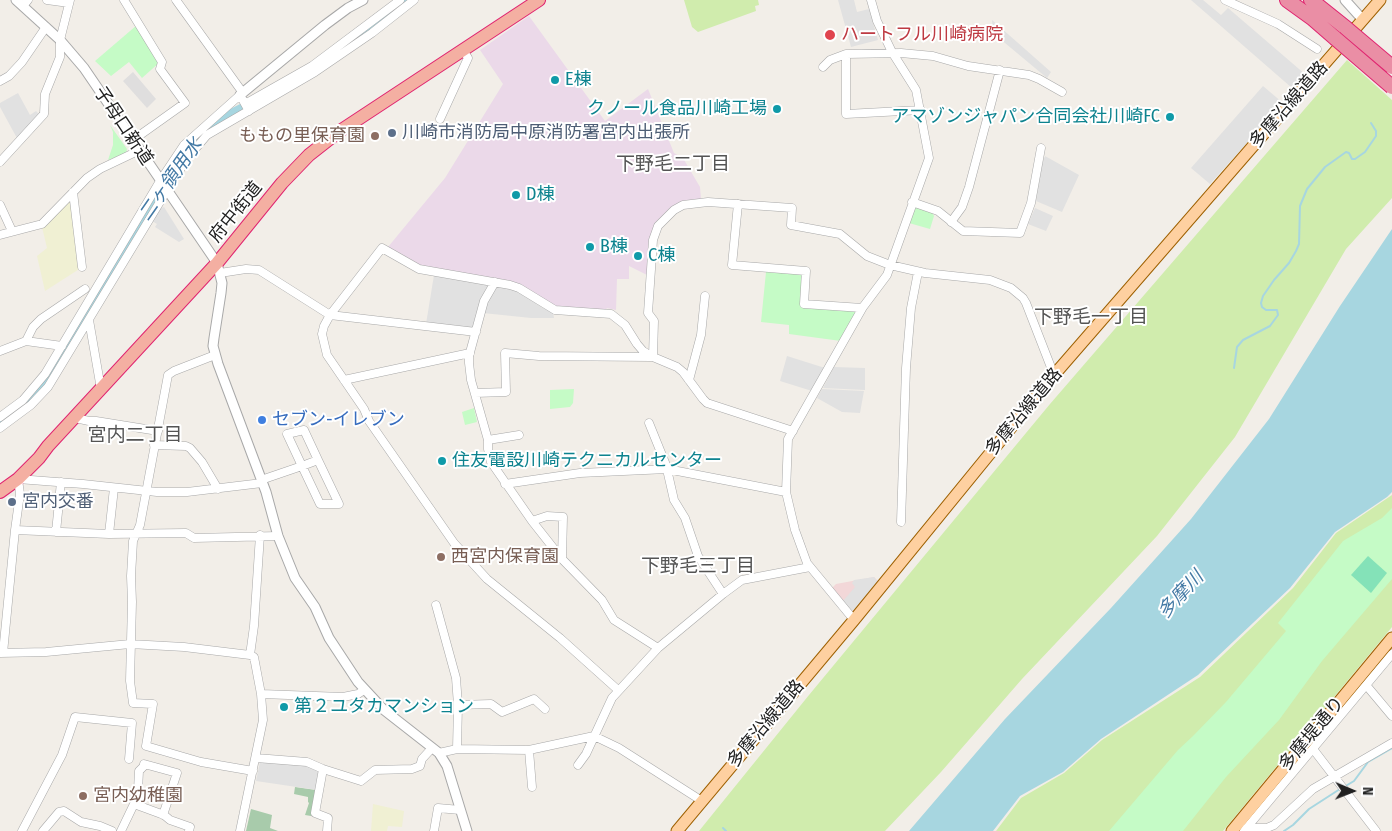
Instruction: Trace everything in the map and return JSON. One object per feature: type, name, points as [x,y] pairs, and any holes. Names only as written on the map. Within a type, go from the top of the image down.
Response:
[{"type":"highway","name":"府中街道","points":[[0,492],[18,479],[101,389],[219,268],[282,183],[322,144],[539,0]]},
{"type":"highway","points":[[1287,0],[1312,18],[1392,87]]},
{"type":"highway","points":[[1311,0],[1392,67]]},
{"type":"highway","points":[[1326,0],[1343,25]]},
{"type":"main road","name":"多摩沿線道路","points":[[677,831],[854,620],[1054,375],[1380,0]]},
{"type":"main road","name":"多摩堤通り","points":[[1232,831],[1392,638]]},
{"type":"street","points":[[47,0],[69,4],[78,0]]},
{"type":"street","points":[[124,0],[162,62],[160,70],[185,102],[133,140]]},
{"type":"street","points":[[176,0],[241,94],[247,108]]},
{"type":"street","points":[[0,417],[23,400],[48,387],[89,320],[184,145],[241,94],[325,25],[348,8],[363,0]]},
{"type":"street","points":[[0,428],[31,406],[34,395],[62,346],[163,185],[207,135],[312,66],[400,0]]},
{"type":"street","points":[[247,108],[315,72],[372,33],[414,0]]},
{"type":"street","points":[[854,620],[810,567],[795,530],[786,492],[788,439],[862,308],[887,274],[928,158],[916,90],[892,52],[877,20],[871,0]]},
{"type":"street","points":[[1225,0],[1278,24],[1317,49]]},
{"type":"street","points":[[1345,0],[1363,20]]},
{"type":"street","name":"子母口新道","points":[[23,2],[84,68],[219,268]]},
{"type":"street","points":[[0,162],[44,114],[46,94],[60,57],[60,40],[69,4]]},
{"type":"street","points":[[0,81],[9,76],[22,62],[46,27]]},
{"type":"street","points":[[440,119],[468,58],[462,50]]},
{"type":"street","points":[[823,67],[830,60],[846,55],[892,52],[933,56],[968,66],[1000,70],[1039,79],[1062,92]]},
{"type":"street","points":[[846,55],[846,114],[921,110]]},
{"type":"street","points":[[951,222],[962,206],[969,187],[1000,70]]},
{"type":"street","points":[[912,202],[938,211],[962,231],[1020,233],[1032,203],[1041,148]]},
{"type":"street","points":[[0,235],[42,224],[87,178],[100,169],[140,150]]},
{"type":"street","points":[[73,192],[82,267]]},
{"type":"street","points":[[653,357],[654,321],[648,313],[653,240],[658,226],[674,210],[683,205],[708,202],[792,208],[791,225],[840,234],[867,256],[890,265],[918,272],[990,280],[1011,288],[1020,294],[1026,303],[1054,375]]},
{"type":"street","points":[[738,204],[732,265],[806,271],[804,304],[862,308]]},
{"type":"street","points":[[0,205],[12,231]]},
{"type":"street","points":[[618,690],[560,638],[487,579],[454,543],[369,421],[364,410],[327,355],[322,334],[330,315],[382,248],[419,269],[519,288],[555,310],[611,314],[625,325],[637,344],[644,351],[677,367],[689,380],[702,400],[793,430]]},
{"type":"street","points":[[467,831],[447,766],[435,751],[384,710],[364,690],[329,638],[315,607],[295,578],[278,536],[262,482],[224,386],[215,355],[214,338],[222,292],[219,268],[259,270],[330,315],[476,332]]},
{"type":"street","points":[[901,522],[906,368],[909,351],[911,308],[918,272]]},
{"type":"street","points":[[495,282],[484,301],[469,363],[488,440],[491,462],[504,484],[532,522],[562,559],[602,600],[614,620],[658,648]]},
{"type":"street","points":[[26,341],[33,327],[41,319],[85,289]]},
{"type":"street","points":[[689,380],[701,335],[705,296]]},
{"type":"street","points":[[87,306],[101,389]]},
{"type":"street","points":[[0,351],[26,341],[62,346]]},
{"type":"street","points":[[344,380],[470,353]]},
{"type":"street","points":[[475,393],[506,392],[505,353],[539,356],[653,357]]},
{"type":"street","points":[[215,355],[168,375],[137,533],[133,541],[130,681],[133,703],[153,704],[146,746],[201,762],[253,771]]},
{"type":"street","points":[[75,418],[158,431]]},
{"type":"street","points":[[648,423],[667,469],[674,500],[684,518],[698,556],[723,594]]},
{"type":"street","points":[[304,430],[339,504],[320,504],[302,466],[287,434],[304,430]]},
{"type":"street","points":[[488,440],[519,435]]},
{"type":"street","points":[[154,444],[186,446],[190,448],[202,462],[218,489]]},
{"type":"street","points":[[240,831],[263,720],[262,694],[254,657],[184,647],[130,644],[46,652],[2,653],[20,494],[18,479],[145,492],[187,492],[262,482],[318,460]]},
{"type":"street","points":[[504,484],[580,473],[667,469],[786,492]]},
{"type":"street","points":[[56,532],[60,482]]},
{"type":"street","points":[[109,534],[114,488]]},
{"type":"street","points":[[532,522],[547,516],[562,517],[562,559]]},
{"type":"street","points":[[15,530],[109,534],[186,533],[194,538],[278,536]]},
{"type":"street","points":[[250,655],[254,626],[260,535]]},
{"type":"street","points":[[578,765],[586,754],[612,698],[658,648],[742,580],[810,567]]},
{"type":"street","points":[[436,605],[456,678],[458,705],[457,749]]},
{"type":"street","points":[[1245,829],[1392,654]]},
{"type":"street","points":[[1366,685],[1392,716]]},
{"type":"street","points":[[262,694],[343,697],[358,694],[364,690]]},
{"type":"street","points":[[458,705],[491,704],[502,712],[534,699],[545,709]]},
{"type":"street","points":[[22,831],[62,755],[74,717],[132,723],[129,759]]},
{"type":"street","points":[[256,758],[307,762],[361,781],[375,770],[412,769],[420,766],[422,759],[435,751],[457,749],[529,750],[594,736],[619,748],[702,802]]},
{"type":"street","points":[[1245,829],[1268,829],[1313,789],[1392,743]]},
{"type":"street","points":[[1313,749],[1376,831]]},
{"type":"street","points":[[529,750],[532,787]]},
{"type":"street","points":[[121,831],[134,804],[138,790],[139,771],[144,764],[177,773],[163,815]]},
{"type":"street","points":[[323,769],[315,813],[328,818],[327,831]]},
{"type":"street","points":[[134,804],[190,828],[190,831]]},
{"type":"street","points":[[434,831],[438,808],[460,810]]},
{"type":"street","points":[[43,831],[59,812],[64,812],[81,822],[112,831]]},
{"type":"shaded area","points":[[838,0],[854,0],[857,12],[869,9],[878,40],[851,47]]},
{"type":"shaded area","points":[[1191,0],[1203,0],[1221,15],[1228,8],[1306,75],[1292,88]]},
{"type":"shaded area","points":[[529,16],[605,121],[648,89],[674,153],[683,158],[700,187],[701,199],[684,202],[664,215],[647,275],[629,266],[629,279],[617,279],[616,310],[607,308],[605,311],[558,307],[530,291],[418,265],[388,247],[445,178],[503,84],[480,50]]},
{"type":"shaded area","points":[[992,20],[1051,72],[1047,78],[993,33]]},
{"type":"shaded area","points":[[133,72],[156,99],[147,108],[123,81]]},
{"type":"shaded area","points":[[1263,86],[1283,103],[1210,184],[1191,168]]},
{"type":"shaded area","points":[[18,93],[30,115],[36,111],[40,115],[18,140],[0,107],[0,103]]},
{"type":"shaded area","points":[[1045,156],[1079,175],[1062,212],[1036,201]]},
{"type":"shaded area","points":[[164,207],[184,239],[179,242],[155,227],[157,224],[152,221],[159,209]]},
{"type":"shaded area","points":[[1035,208],[1053,216],[1046,231],[1028,224]]},
{"type":"shaded area","points":[[434,275],[490,285],[475,328],[426,324]]},
{"type":"shaded area","points":[[495,286],[509,288],[525,295],[543,308],[553,312],[554,318],[531,318],[483,313],[486,302]]},
{"type":"shaded area","points":[[787,356],[825,368],[812,391],[780,381]]},
{"type":"shaded area","points":[[834,367],[865,368],[865,390],[823,388]]},
{"type":"shaded area","points":[[822,389],[864,391],[860,413],[842,412],[817,398]]},
{"type":"shaded area","points":[[874,577],[879,582],[855,611],[850,611],[831,589],[836,584]]},
{"type":"shaded area","points":[[874,577],[878,582],[854,610],[851,611],[843,601],[855,587],[852,583],[854,580]]},
{"type":"shaded area","points":[[260,762],[307,764],[321,771],[317,790],[256,781]]},
{"type":"green space","points":[[684,0],[758,0],[759,5],[755,6],[756,11],[698,32],[692,27]]},
{"type":"green space","points":[[137,25],[160,62],[142,78],[129,62],[111,76],[95,61]]},
{"type":"green space","points":[[1347,60],[1392,100],[1392,198],[1346,249],[1235,437],[1157,536],[1022,679],[941,772],[885,831],[699,831],[1050,404]]},
{"type":"green space","points":[[110,125],[127,149],[126,153],[108,160],[113,145],[113,132]]},
{"type":"green space","points":[[71,199],[81,268],[45,291],[37,256],[47,248],[42,227]]},
{"type":"green space","points":[[918,207],[932,212],[934,216],[930,229],[909,223],[914,209]]},
{"type":"green space","points":[[766,272],[800,273],[804,277],[803,308],[855,310],[856,315],[841,341],[789,334],[789,325],[761,322]]},
{"type":"green space","points":[[574,389],[573,403],[570,407],[550,409],[550,390]]},
{"type":"green space","points":[[474,408],[477,422],[465,425],[462,412]]},
{"type":"green space","points":[[1392,495],[1392,627],[1223,831],[996,831],[1021,798],[1064,773],[1102,740],[1200,677],[1293,588],[1336,533]]},
{"type":"green space","points":[[1392,508],[1392,579],[1322,661],[1279,720],[1226,777],[1183,831],[1109,831],[1178,750],[1226,702],[1286,631],[1278,623],[1343,541],[1382,518]]},
{"type":"green space","points":[[1368,556],[1387,573],[1371,593],[1351,575]]},
{"type":"green space","points":[[295,787],[316,790],[311,816],[305,815],[309,803],[308,797],[294,794]]},
{"type":"green space","points":[[373,804],[404,811],[402,827],[388,826],[387,831],[371,831]]},
{"type":"green space","points":[[251,809],[272,815],[270,828],[278,831],[246,831]]},
{"type":"water","name":"多摩川","points":[[1392,229],[1392,492],[1335,532],[1290,588],[1198,675],[1101,739],[1063,772],[1020,796],[993,831],[909,831],[1005,719],[1111,608],[1191,519],[1269,419],[1340,306]]},
{"type":"waterway","name":"二ヶ領用水","points":[[317,66],[405,0]]},
{"type":"waterway","name":"二ヶ領用水","points":[[0,422],[29,401],[49,377],[182,155],[212,125],[257,102]]},
{"type":"waterway","points":[[1234,368],[1237,347],[1243,340],[1270,326],[1278,315],[1277,310],[1266,310],[1262,307],[1261,303],[1263,296],[1289,263],[1299,244],[1300,206],[1307,189],[1325,167],[1346,152],[1349,153],[1352,159],[1365,152],[1376,136],[1376,131],[1371,123]]},
{"type":"waterway","points":[[1344,787],[1354,781],[1368,762],[1392,748]]},
{"type":"waterway","points":[[1284,831],[1309,809],[1340,789]]},
{"type":"waterway","points":[[723,828],[726,831]]},
{"type":"place","name":"ハートフル川崎病院","points":[[830,35]]},
{"type":"place","name":"E棟","points":[[555,80]]},
{"type":"place","name":"クノール食品川崎工場","points":[[777,109]]},
{"type":"place","name":"アマゾンジャパン合同会社川崎FC","points":[[1170,117]]},
{"type":"place","name":"川崎市消防局中原消防署宮内出張所","points":[[392,133]]},
{"type":"place","name":"ももの里保育園","points":[[375,136]]},
{"type":"place","name":"D棟","points":[[516,195]]},
{"type":"place","name":"B棟","points":[[590,247]]},
{"type":"place","name":"C棟","points":[[638,256]]},
{"type":"place","name":"セブン-イレブン","points":[[262,420]]},
{"type":"place","name":"住友電設川崎テクニカルセンター","points":[[442,461]]},
{"type":"place","name":"宮内交番","points":[[12,502]]},
{"type":"place","name":"西宮内保育園","points":[[441,557]]},
{"type":"place","name":"第２ユタカマンション","points":[[284,707]]},
{"type":"place","name":"宮内幼稚園","points":[[83,796]]},
{"type":"district","name":"下野毛二丁目","points":[[673,165]]},
{"type":"district","name":"下野毛一丁目","points":[[1091,318]]},
{"type":"district","name":"宮内二丁目","points":[[135,436]]},
{"type":"district","name":"下野毛三丁目","points":[[698,567]]}]
